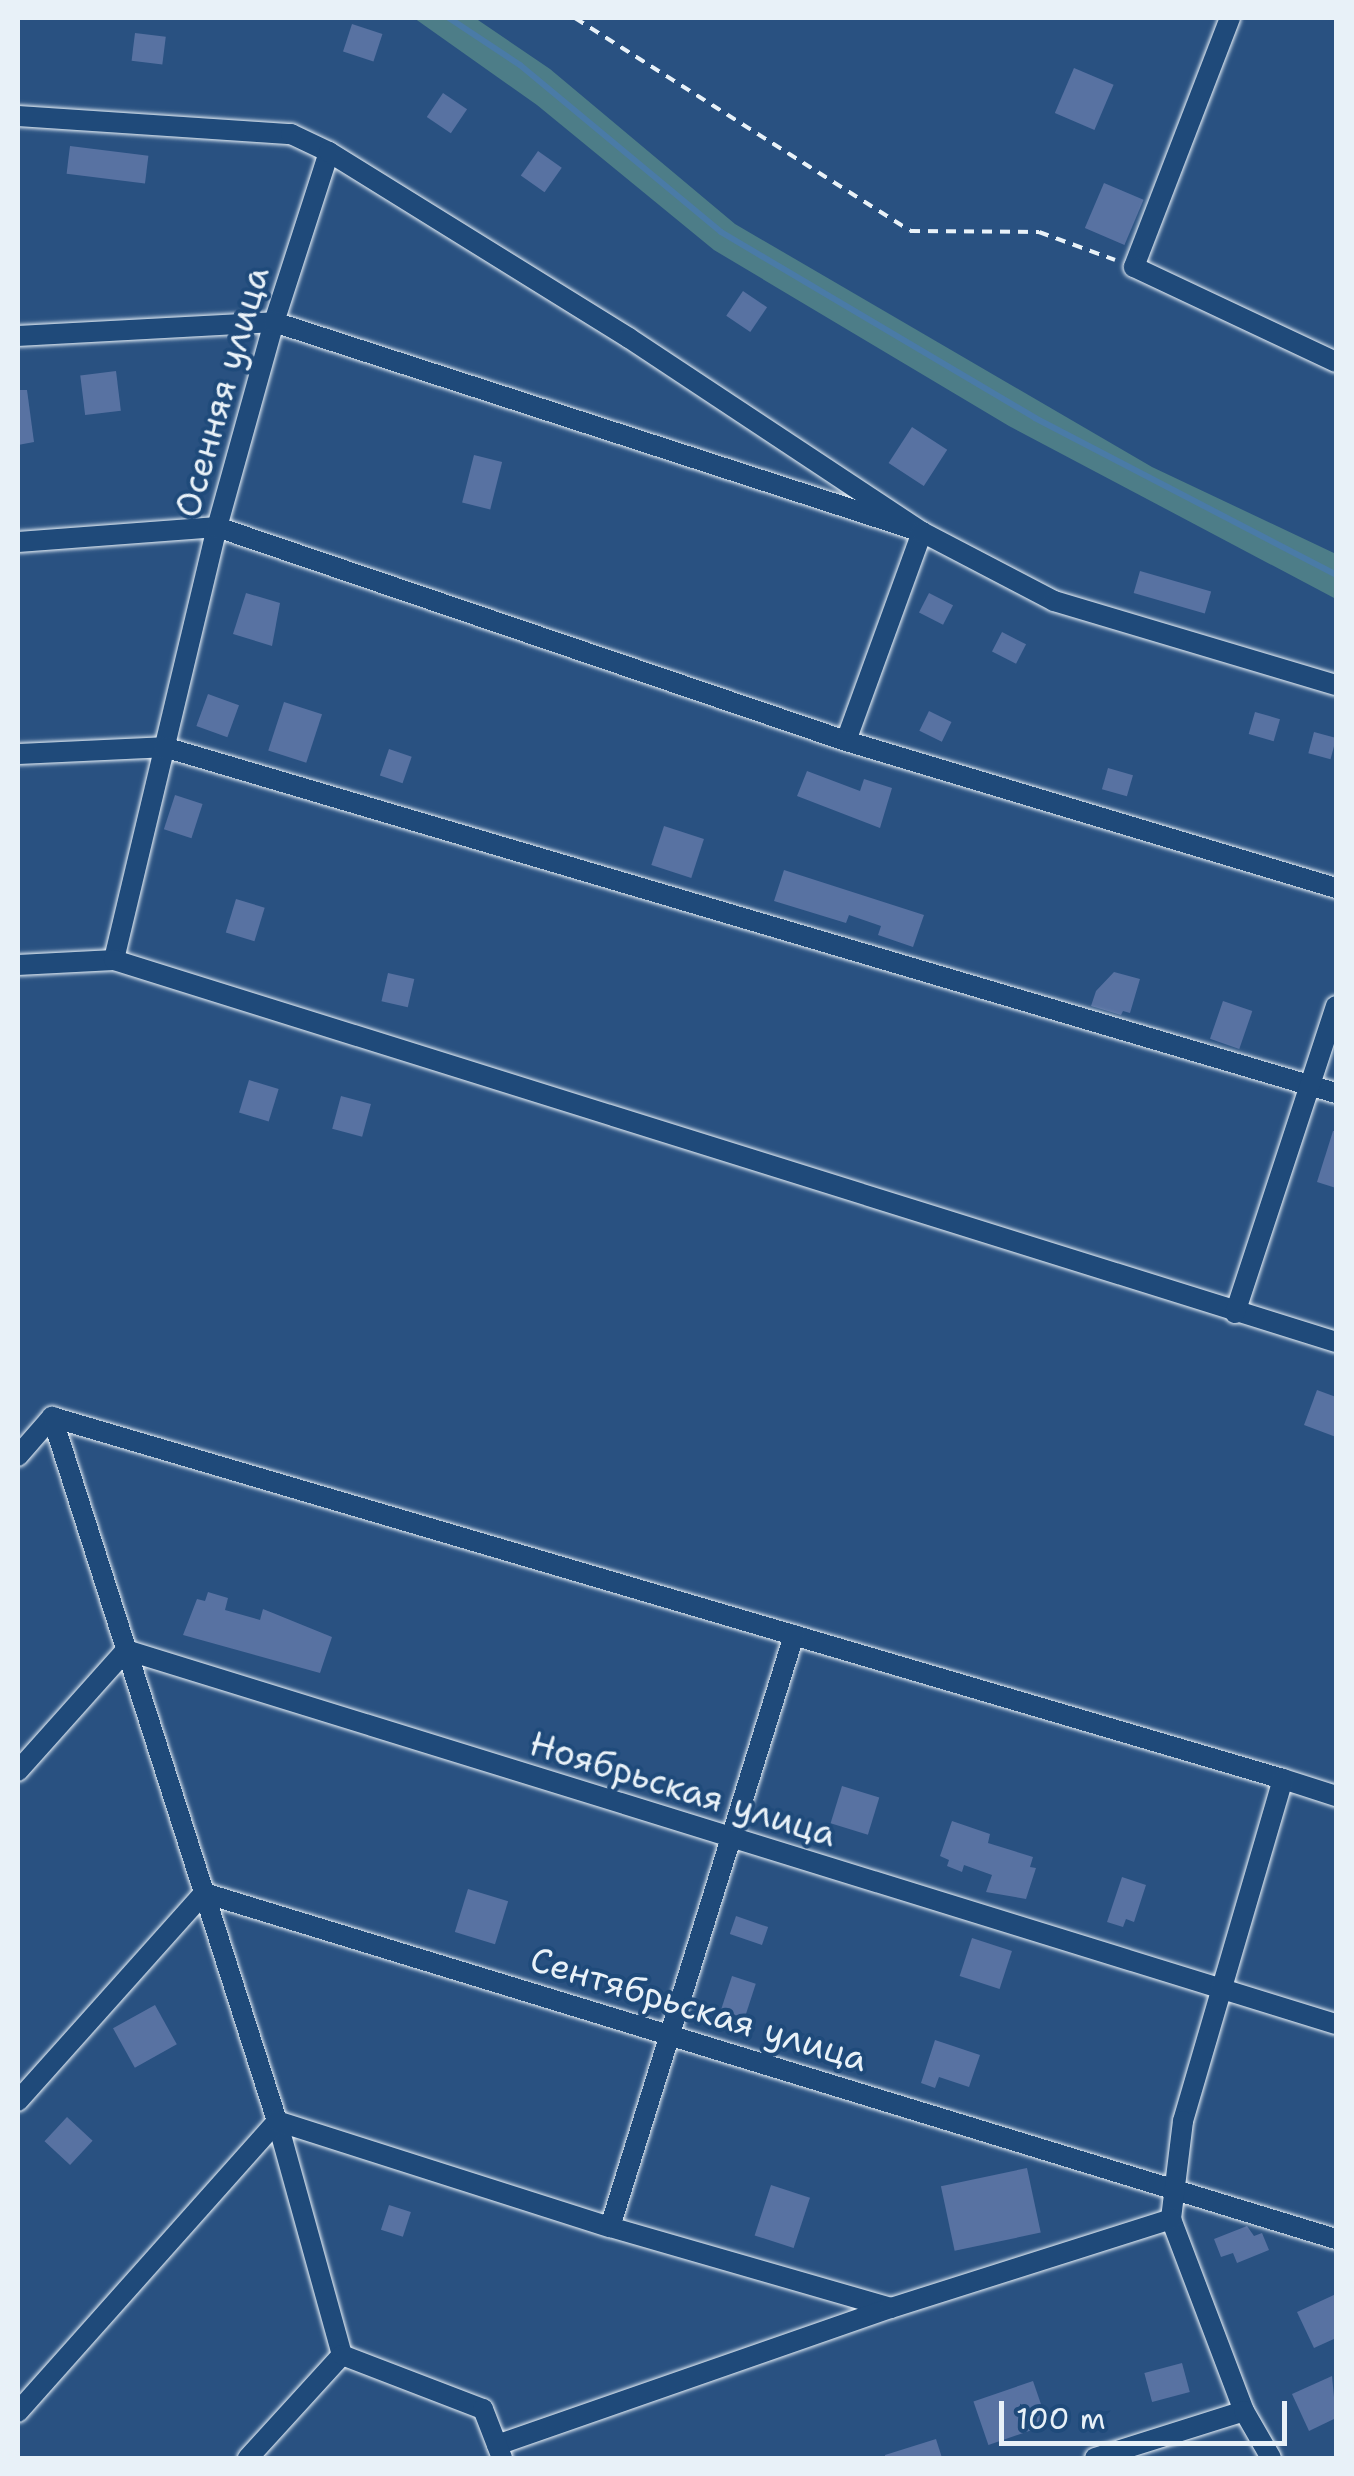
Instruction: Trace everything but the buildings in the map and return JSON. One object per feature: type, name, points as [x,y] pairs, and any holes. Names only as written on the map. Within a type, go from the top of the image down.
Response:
[{"type":"street","points":[[1230,18],[1134,267],[1336,362]]},
{"type":"street","points":[[18,116],[292,134],[329,152],[629,338],[922,532],[1054,601],[1336,685]]},
{"type":"street","name":"Осенняя улица","points":[[114,960],[217,527],[274,322],[329,152]]},
{"type":"street","points":[[18,336],[274,322],[922,532]]},
{"type":"street","points":[[18,542],[217,527],[846,741],[1336,888]]},
{"type":"street","points":[[846,741],[922,532]]},
{"type":"street","points":[[18,754],[164,746],[1336,1093]]},
{"type":"street","points":[[18,965],[114,960],[1336,1342]]},
{"type":"street","points":[[1236,1312],[1336,1006]]},
{"type":"street","points":[[18,1456],[52,1417]]},
{"type":"street","points":[[52,1417],[1336,1796]]},
{"type":"street","points":[[52,1417],[276,2120],[342,2355]]},
{"type":"street","points":[[610,2227],[794,1636]]},
{"type":"street","points":[[18,1771],[126,1650]]},
{"type":"street","name":"Ноябрьская улица","points":[[126,1650],[1336,2024]]},
{"type":"street","points":[[1270,2458],[1244,2411],[1171,2219],[1182,2122],[1283,1780]]},
{"type":"street","points":[[18,2101],[204,1894]]},
{"type":"street","name":"Сентябрьская улица","points":[[204,1894],[1336,2239]]},
{"type":"street","points":[[276,2120],[610,2227],[892,2308]]},
{"type":"street","points":[[18,2412],[276,2120]]},
{"type":"street","points":[[342,2355],[484,2409],[499,2452],[892,2308],[1171,2219]]},
{"type":"street","points":[[248,2458],[342,2355]]},
{"type":"street","points":[[1095,2458],[1244,2411]]},
{"type":"path","points":[[574,18],[910,231],[1039,232],[1134,267]]},
{"type":"green space","points":[[414,18],[475,18],[550,69],[735,224],[1152,467],[1336,554],[1336,599],[1009,426],[714,250],[537,105]]},
{"type":"waterway","points":[[449,18],[520,65],[721,232],[1035,418],[1336,575]]}]
